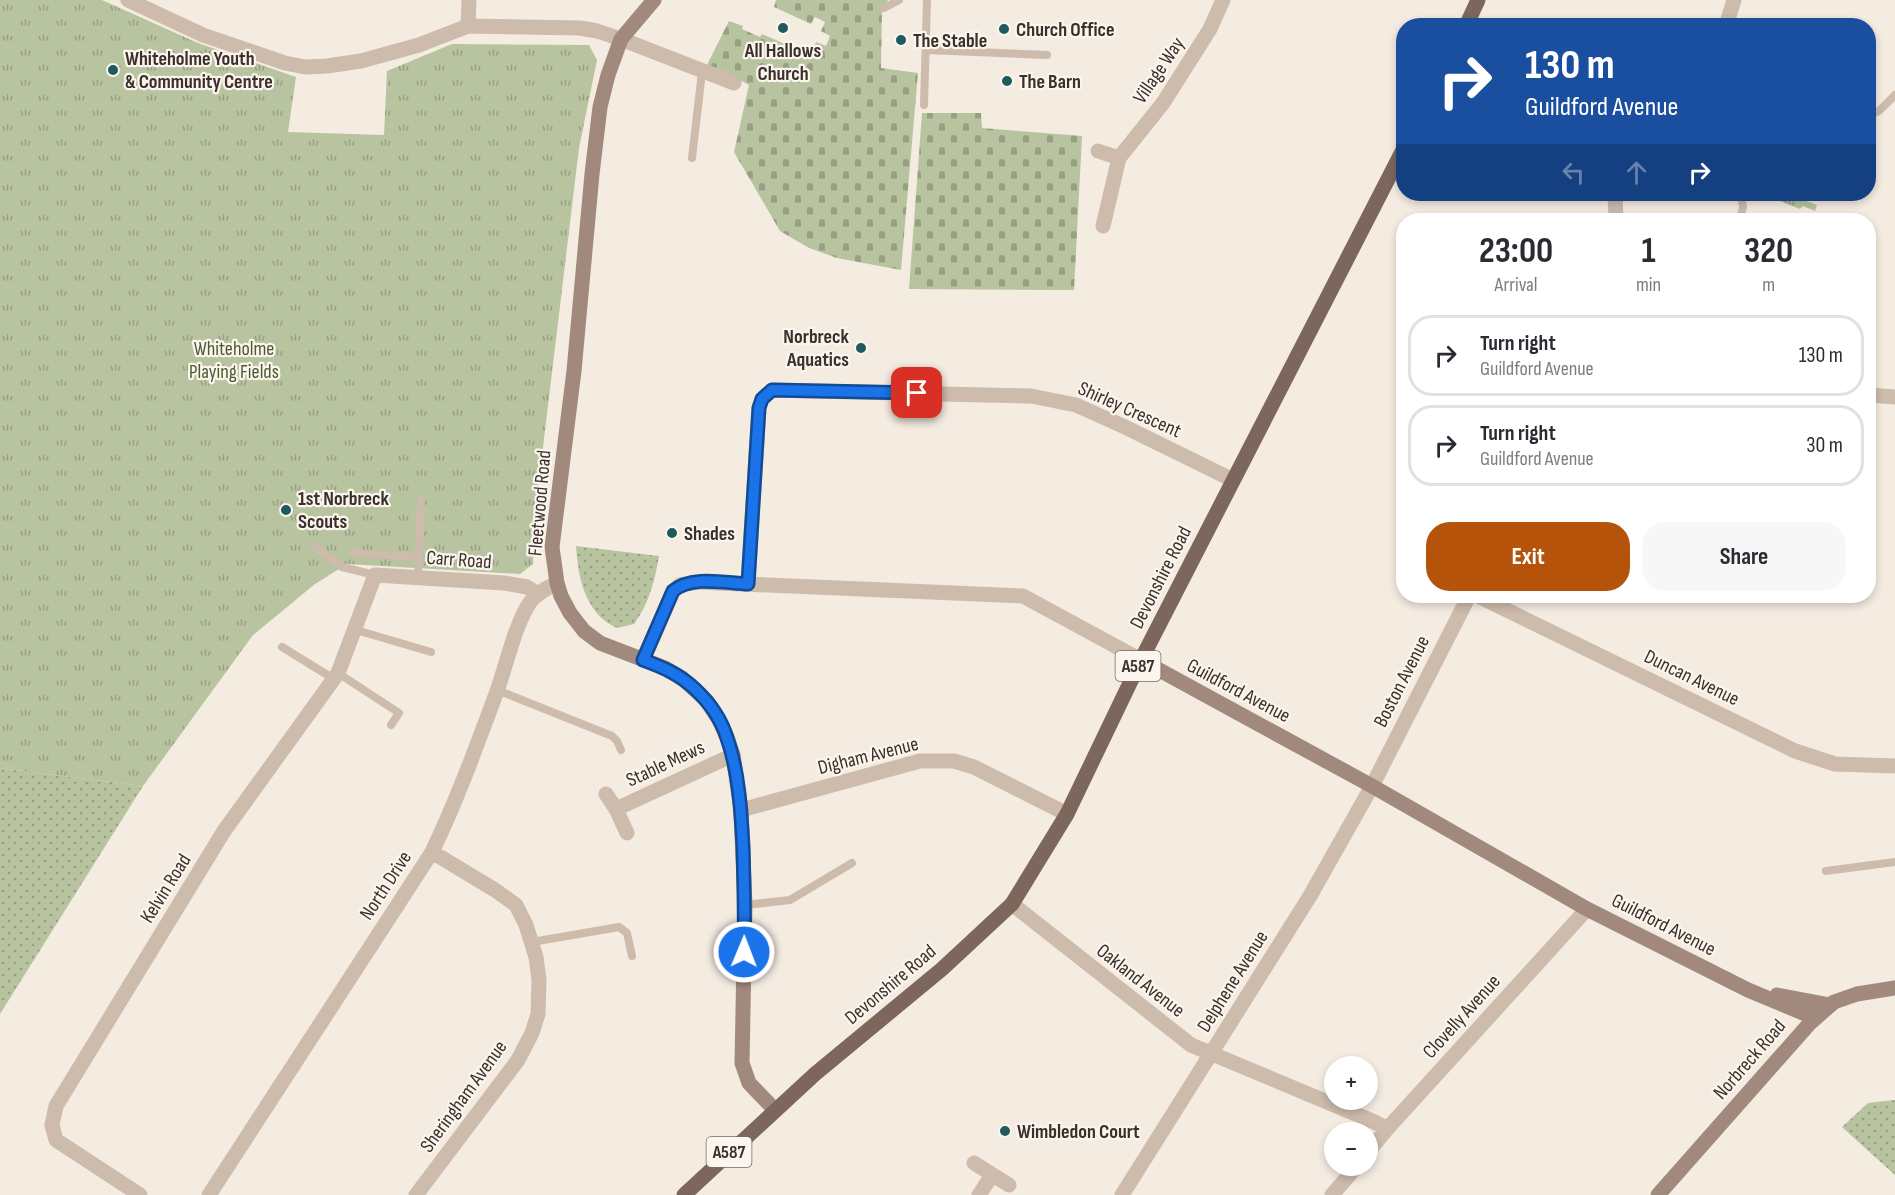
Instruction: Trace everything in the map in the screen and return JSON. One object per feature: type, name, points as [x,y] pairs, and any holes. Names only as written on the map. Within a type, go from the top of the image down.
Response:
[{"type":"main road","points":[[1470,18],[1478,0]]},
{"type":"main road","name":"Devonshire Road","points":[[776,1110],[815,1074],[942,969],[1012,904],[1067,814],[1141,660],[1396,164]]},
{"type":"main road","name":"A587","points":[[684,1195],[776,1110]]},
{"type":"street","points":[[128,0],[203,35],[285,63],[305,67],[361,61],[419,45],[468,26],[580,28],[621,39],[734,83]]},
{"type":"street","points":[[468,26],[469,0]]},
{"type":"street","points":[[621,39],[654,0]]},
{"type":"street","name":"Village Way","points":[[1103,226],[1119,158],[1163,103],[1210,29],[1223,0]]},
{"type":"street","points":[[1728,18],[1734,0]]},
{"type":"street","name":"Fleetwood Road","points":[[621,39],[600,107],[592,174],[574,371],[552,547],[557,583],[570,613],[591,637],[600,643],[665,668],[682,678],[696,690],[719,720],[727,737],[733,755],[741,810],[745,905],[742,1063],[749,1083],[776,1110]]},
{"type":"street","points":[[1098,151],[1119,158]]},
{"type":"street","name":"Shirley Crescent","points":[[748,584],[759,408],[762,399],[772,390],[1031,396],[1076,405],[1233,480]]},
{"type":"street","points":[[1876,396],[1895,397]]},
{"type":"street","name":"Carr Road","points":[[375,575],[504,583],[527,587],[538,594]]},
{"type":"street","name":"Kelvin Road","points":[[140,1195],[56,1140],[51,1125],[56,1106],[224,831],[336,676],[356,630],[375,575]]},
{"type":"street","name":"Guildford Avenue","points":[[643,660],[673,591],[680,585],[697,582],[1023,596],[1372,786],[1587,909],[1748,990],[1815,1018]]},
{"type":"street","name":"North Drive","points":[[209,1195],[432,852],[450,814],[523,615],[531,600],[557,583]]},
{"type":"street","name":"Boston Avenue","points":[[1372,786],[1464,603]]},
{"type":"street","name":"Duncan Avenue","points":[[1492,603],[1795,751],[1835,764],[1895,766]]},
{"type":"street","name":"Stable Mews","points":[[616,809],[733,755]]},
{"type":"street","name":"Digham Avenue","points":[[741,810],[920,760],[954,761],[974,767],[1067,814]]},
{"type":"street","name":"Delphene Avenue","points":[[1122,1195],[1310,896],[1372,786]]},
{"type":"street","name":"Stable Mews","points":[[606,794],[627,833]]},
{"type":"street","name":"Sheringham Avenue","points":[[416,1195],[518,1060],[532,1033],[538,1014],[539,980],[532,942],[516,905],[432,852]]},
{"type":"street","name":"Oakland Avenue","points":[[1012,904],[1191,1045],[1387,1129]]},
{"type":"street","name":"Clovelly Avenue","points":[[1378,1140],[1587,909]]},
{"type":"street","name":"Norbreck Road","points":[[1658,1195],[1815,1018],[1834,1002],[1857,994],[1895,988]]},
{"type":"street","name":"Guildford Avenue","points":[[1748,990],[1830,1005]]},
{"type":"street","points":[[974,1163],[1009,1185]]},
{"type":"street","points":[[979,1195],[992,1175]]},
{"type":"street","points":[[1332,1195],[1348,1176]]},
{"type":"lane","points":[[884,8],[899,0]]},
{"type":"lane","points":[[924,105],[927,0]]},
{"type":"lane","points":[[926,50],[1047,55]]},
{"type":"lane","points":[[692,158],[702,72]]},
{"type":"lane","points":[[1876,112],[1895,95]]},
{"type":"lane","points":[[418,577],[421,501]]},
{"type":"lane","points":[[315,546],[342,567],[375,575]]},
{"type":"lane","points":[[353,553],[418,557]]},
{"type":"lane","points":[[356,630],[431,652]]},
{"type":"lane","points":[[282,647],[399,713],[391,725]]},
{"type":"lane","points":[[497,690],[612,736],[621,750]]},
{"type":"lane","points":[[1826,871],[1895,862]]},
{"type":"lane","points":[[745,905],[790,900],[852,863]]},
{"type":"lane","points":[[532,942],[619,927],[627,933],[632,956]]},
{"type":"green space","name":"Whiteholme Playing Fields","points":[[0,0],[102,0],[198,43],[296,77],[288,132],[384,135],[387,71],[452,44],[589,45],[597,60],[579,148],[534,522],[533,564],[520,574],[347,564],[315,584],[253,635],[143,786],[0,768]]},
{"type":"green space","points":[[776,0],[888,0],[882,11],[881,68],[918,73],[901,270],[837,258],[809,248],[780,231],[734,152],[749,85],[707,65],[729,21],[743,26],[742,29],[760,37],[762,34],[810,55],[816,42],[826,46],[830,36],[821,31],[825,22],[815,17],[811,24],[774,7]]},
{"type":"green space","points":[[922,113],[981,113],[982,128],[1082,136],[1074,290],[909,289]]},
{"type":"green space","points":[[1780,201],[1806,201],[1817,205],[1815,211],[1803,206],[1800,209]]},
{"type":"green space","points":[[576,546],[659,556],[651,592],[634,624],[617,628],[597,614],[581,582]]},
{"type":"green space","points":[[0,768],[143,786],[0,1014]]},
{"type":"green space","points":[[1895,1100],[1895,1175],[1842,1127],[1868,1103]]},
{"type":"place","name":"All Hallows Church","points":[[783,28]]},
{"type":"place","name":"Church Office","points":[[1004,29]]},
{"type":"place","name":"The Stable","points":[[901,40]]},
{"type":"place","name":"Whiteholme Youth & Community Centre","points":[[113,70]]},
{"type":"place","name":"The Barn","points":[[1007,81]]},
{"type":"place","name":"Norbreck Aquatics","points":[[861,348]]},
{"type":"place","name":"1st Norbreck Scouts","points":[[286,510]]},
{"type":"place","name":"Shades","points":[[672,533]]},
{"type":"place","name":"Wimbledon Court","points":[[1005,1131]]},
{"type":"route","points":[[744,952],[745,905],[741,810],[733,755],[724,728],[706,701],[682,678],[665,668],[643,660],[673,591],[680,585],[697,582],[748,584],[759,408],[762,399],[772,390],[917,393]]}]
